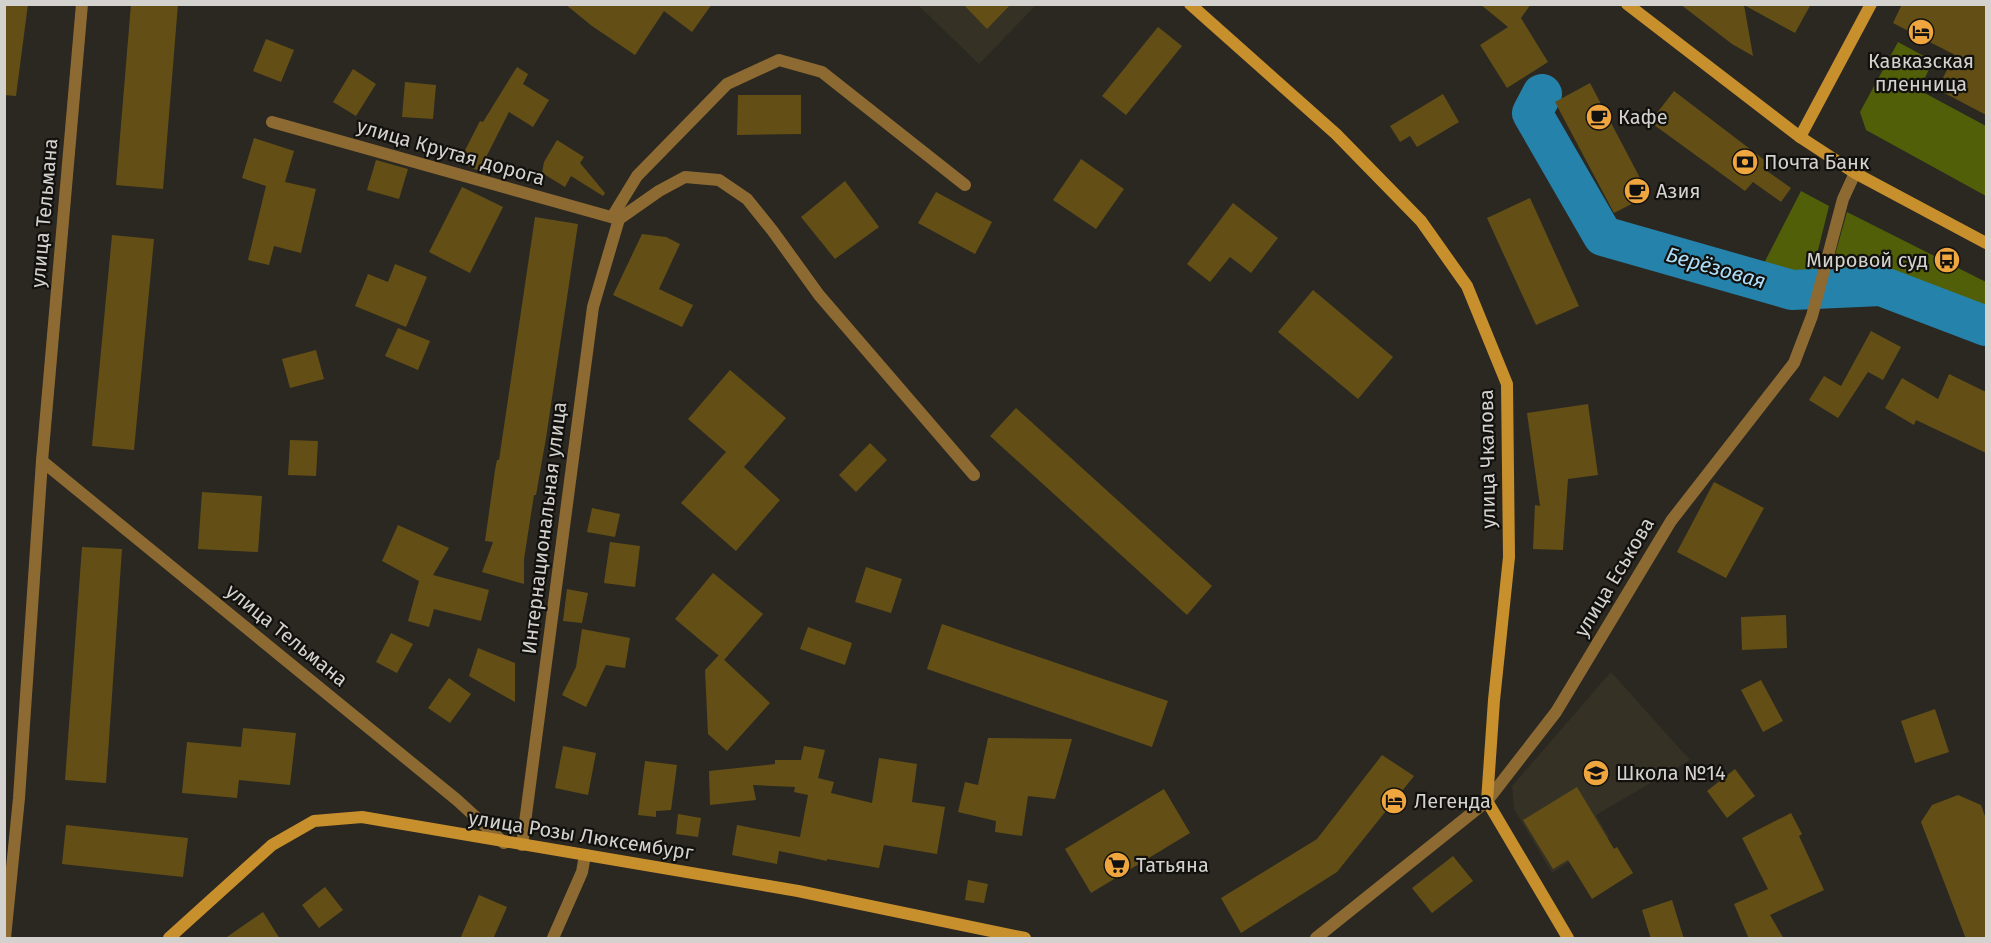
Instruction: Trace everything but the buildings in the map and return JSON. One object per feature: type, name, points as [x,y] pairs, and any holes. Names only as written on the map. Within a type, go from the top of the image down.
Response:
[{"type":"street","name":"улица Тельмана","points":[[4,939],[19,798],[42,461],[82,4]]},
{"type":"street","name":"улица Чкалова","points":[[1190,4],[1336,134],[1421,221],[1467,286],[1507,384],[1509,557],[1494,700],[1487,801]]},
{"type":"street","points":[[1628,4],[1800,137],[1856,173],[1986,243]]},
{"type":"street","points":[[1800,137],[1871,4]]},
{"type":"street","name":"Интернациональная улица","points":[[522,845],[593,307],[616,218],[637,176],[727,84],[778,60],[822,72],[965,184]]},
{"type":"street","name":"улица Крутая дорога","points":[[272,122],[616,218]]},
{"type":"street","name":"улица Еськова","points":[[1316,939],[1487,801],[1556,712],[1671,521],[1794,363],[1812,316],[1843,199],[1856,173]]},
{"type":"street","points":[[616,218],[685,177],[719,180],[747,200],[772,230],[819,295],[974,475]]},
{"type":"street","name":"улица Тельмана","points":[[42,461],[439,785],[504,843]]},
{"type":"street","points":[[1487,801],[1568,939]]},
{"type":"street","name":"улица Розы Люксембург","points":[[170,939],[272,845],[314,821],[362,817],[504,843],[798,891],[1025,939]]},
{"type":"street","points":[[553,939],[582,872],[585,855]]},
{"type":"shaded area","points":[[918,5],[1036,5],[979,64]]},
{"type":"shaded area","name":"Школа №14","points":[[1611,672],[1690,760],[1596,815],[1609,837],[1552,873],[1514,809],[1512,786]]},
{"type":"green space","points":[[1898,42],[1933,61],[1919,90],[1986,126],[1986,196],[1866,130],[1860,112]]},
{"type":"green space","points":[[1801,191],[1829,206],[1811,278],[1795,279],[1761,269]]},
{"type":"green space","points":[[1847,212],[1986,282],[1986,318],[1885,279],[1828,280]]},
{"type":"waterway","name":"Берёзовая","points":[[1542,94],[1532,113],[1603,236],[1792,290],[1881,286],[1986,326]]},
{"type":"place","name":"Кавказская пленница","points":[[1921,32]]},
{"type":"place","name":"Кафе","points":[[1599,117]]},
{"type":"place","name":"Почта Банк","points":[[1745,162]]},
{"type":"place","name":"Азия","points":[[1637,191]]},
{"type":"place","name":"Мировой суд","points":[[1947,260]]},
{"type":"place","name":"Школа №14","points":[[1596,773]]},
{"type":"place","name":"Легенда","points":[[1394,801]]},
{"type":"place","name":"Татьяна","points":[[1117,865]]}]
